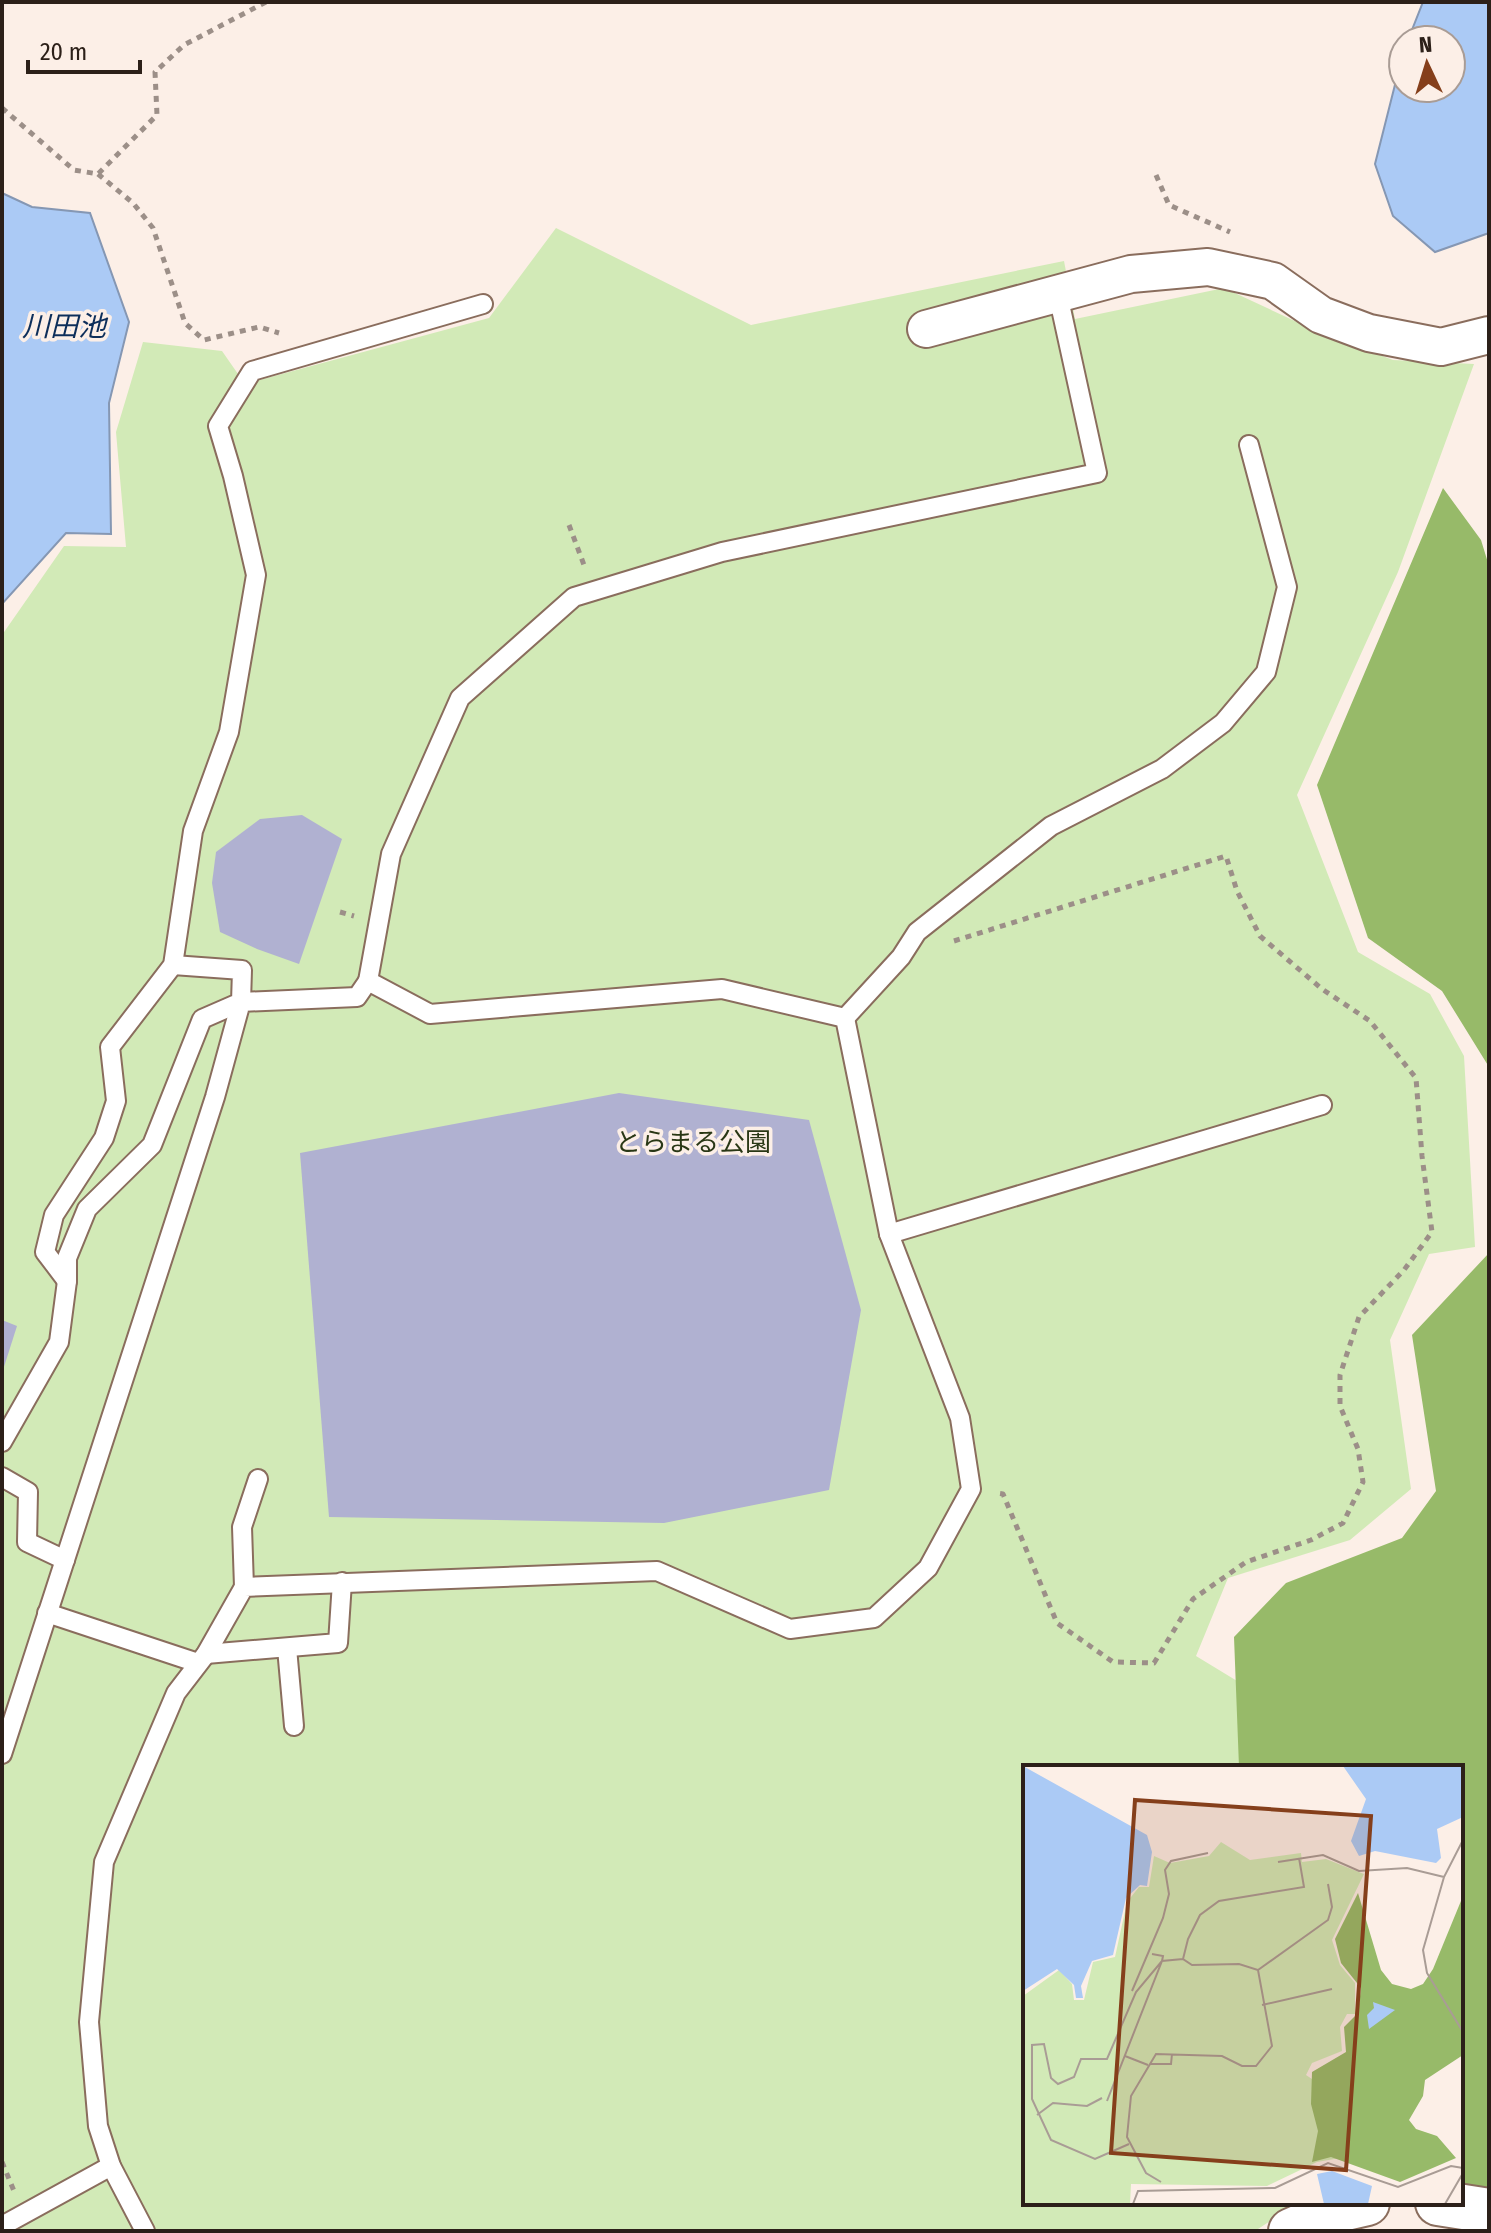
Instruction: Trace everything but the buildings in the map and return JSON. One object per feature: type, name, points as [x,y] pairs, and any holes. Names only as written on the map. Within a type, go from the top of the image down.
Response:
[{"type":"street","points":[[926,329],[1131,274],[1208,267],[1273,281],[1321,315],[1369,333],[1441,347],[1489,335]]},
{"type":"street","points":[[1291,2231],[1341,2209],[1358,2205]]},
{"type":"street","points":[[1451,2205],[1489,2211]]},
{"type":"lane","points":[[2,1442],[59,1342],[67,1258],[87,1209],[152,1145],[202,1019],[241,1002],[357,997],[368,981],[391,854],[460,698],[574,597],[722,552],[1097,473],[1058,295]]},
{"type":"lane","points":[[67,1281],[45,1252],[54,1215],[104,1138],[116,1101],[110,1047],[173,965],[193,831],[229,732],[256,575],[218,426],[252,371],[483,304]]},
{"type":"lane","points":[[845,1018],[901,957],[917,932],[1051,826],[1162,769],[1223,723],[1266,672],[1287,587],[1249,445]]},
{"type":"lane","points":[[2,1754],[215,1097],[241,1002],[242,970],[173,965]]},
{"type":"lane","points":[[368,981],[430,1014],[722,989],[845,1018]]},
{"type":"lane","points":[[244,1587],[657,1571],[790,1629],[874,1618],[928,1568],[971,1489],[960,1418],[889,1234],[845,1018]]},
{"type":"lane","points":[[889,1234],[1322,1105]]},
{"type":"lane","points":[[2,1477],[28,1492],[27,1542],[65,1560]]},
{"type":"lane","points":[[145,2231],[111,2166],[98,2126],[89,2022],[104,1862],[176,1693],[202,1659],[244,1587],[242,1527],[258,1479]]},
{"type":"lane","points":[[47,1613],[202,1659],[338,1643],[342,1582]]},
{"type":"lane","points":[[287,1648],[294,1726]]},
{"type":"lane","points":[[2,2226],[111,2166]]},
{"type":"path","points":[[98,174],[157,115],[155,72],[184,45],[266,2]]},
{"type":"path","points":[[2,108],[74,170],[98,174],[133,203],[153,228],[185,323],[204,340],[259,327],[330,349]]},
{"type":"path","points":[[1156,175],[1169,205],[1230,232],[1247,275]]},
{"type":"path","points":[[569,525],[585,567]]},
{"type":"path","points":[[901,957],[1226,856],[1237,891],[1260,936],[1322,989],[1370,1021],[1416,1078],[1432,1232],[1404,1270],[1359,1317],[1340,1375],[1340,1406],[1358,1449],[1363,1482],[1343,1523],[1311,1540],[1246,1562],[1193,1599],[1154,1663],[1113,1662],[1057,1623],[1003,1494],[971,1489]]},
{"type":"green space","name":"とらまる公園","points":[[556,228],[751,325],[1064,261],[1075,319],[1224,288],[1312,329],[1393,360],[1474,364],[1398,572],[1297,795],[1358,952],[1430,994],[1464,1056],[1475,1247],[1429,1254],[1390,1340],[1411,1489],[1350,1540],[1228,1578],[1196,1656],[1311,1726],[1357,1765],[1023,1765],[1023,2205],[1294,2205],[1255,2231],[2,2231],[2,635],[64,546],[126,547],[116,432],[143,342],[222,351],[245,384],[489,318]]},
{"type":"green space","points":[[1443,488],[1481,540],[1489,566],[1489,1067],[1442,991],[1368,938],[1317,785]]},
{"type":"green space","points":[[1489,1253],[1489,2191],[1463,2184],[1463,1765],[1239,1765],[1234,1637],[1286,1583],[1402,1538],[1436,1491],[1412,1335]]},
{"type":"water","points":[[1423,2],[1489,2],[1489,233],[1435,252],[1393,216],[1375,164],[1390,104],[1467,104],[1467,24],[1414,24]]},
{"type":"water","name":"川田池","points":[[2,193],[32,207],[90,213],[129,322],[109,403],[111,534],[66,533],[2,604]]}]
